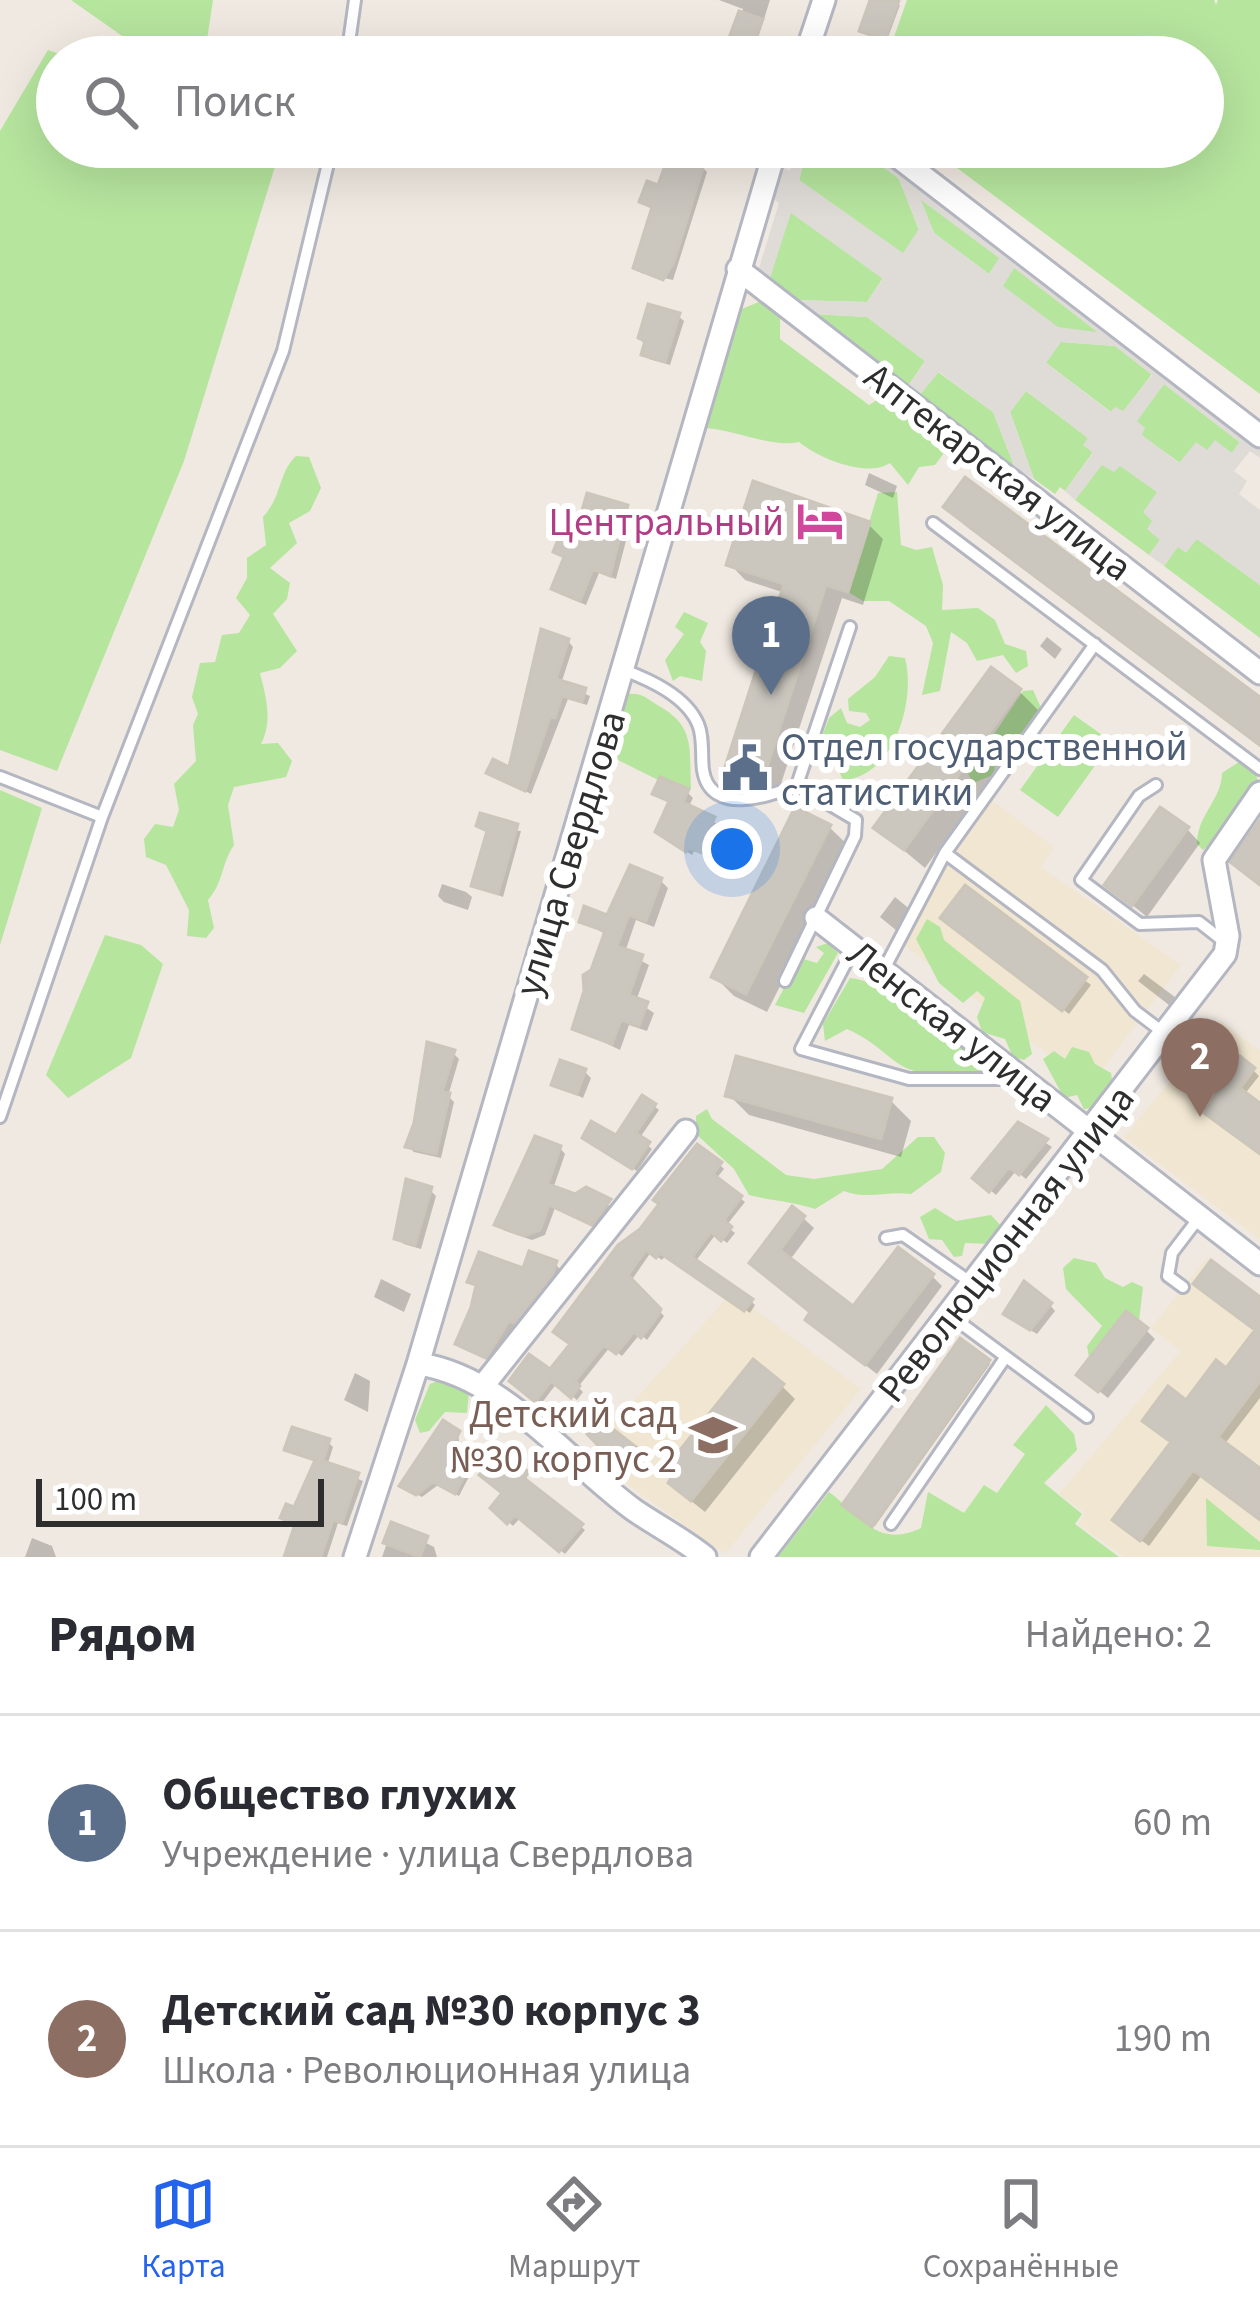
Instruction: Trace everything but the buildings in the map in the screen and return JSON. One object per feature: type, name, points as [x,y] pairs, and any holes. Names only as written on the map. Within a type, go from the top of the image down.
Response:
[{"type":"street","points":[[813,36],[824,0]]},
{"type":"street","name":"улица Свердлова","points":[[355,1557],[418,1364],[769,168]]},
{"type":"street","points":[[912,168],[1260,436]]},
{"type":"street","name":"Аптекарская улица","points":[[738,269],[1260,673]]},
{"type":"street","points":[[1228,945],[1214,860],[1260,793]]},
{"type":"street","name":"Ленская улица","points":[[816,918],[1260,1264]]},
{"type":"street","name":"Революционная улица","points":[[760,1557],[951,1316],[1228,945]]},
{"type":"street","points":[[482,1387],[686,1130]]},
{"type":"street","points":[[418,1364],[442,1367],[482,1387],[634,1510],[698,1545]]},
{"type":"lane","points":[[349,36],[355,0]]},
{"type":"lane","points":[[0,1117],[102,817],[283,351],[327,168]]},
{"type":"lane","points":[[933,523],[1260,769]]},
{"type":"lane","points":[[624,670],[666,690],[695,717],[703,775],[713,788],[755,802],[797,785],[850,627]]},
{"type":"lane","points":[[883,970],[944,853],[1095,644]]},
{"type":"lane","points":[[0,777],[102,817]]},
{"type":"lane","points":[[785,981],[855,836],[856,820],[797,785]]},
{"type":"lane","points":[[1156,785],[1139,796],[1081,880],[1140,924],[1199,922],[1228,945]]},
{"type":"lane","points":[[944,853],[1102,970],[1129,1004],[1165,1034]]},
{"type":"lane","points":[[854,947],[800,1049],[909,1079],[1023,1079]]},
{"type":"lane","points":[[1183,1287],[1168,1276],[1168,1261],[1198,1219]]},
{"type":"lane","points":[[886,1238],[903,1235],[973,1284]]},
{"type":"lane","points":[[951,1316],[1087,1418]]},
{"type":"lane","points":[[891,1524],[1005,1358]]},
{"type":"shaded area","points":[[784,168],[802,168],[799,180],[903,253],[919,229],[899,179],[885,168],[901,168],[1260,445],[1260,458],[1250,451],[1234,471],[1247,481],[1239,494],[1260,510],[1260,585],[1197,539],[1186,553],[1178,547],[1164,566],[1149,555],[1160,540],[1147,529],[1152,521],[1143,512],[1157,492],[1120,466],[1114,472],[1102,465],[1075,500],[1065,491],[1093,453],[1083,445],[1088,438],[1026,391],[1010,412],[1034,479],[1015,468],[993,412],[939,372],[919,396],[908,386],[925,361],[867,317],[813,314],[793,300],[867,302],[883,279],[791,213],[769,281],[758,271],[779,203],[772,198]],"holes":[[[921,200],[999,258],[989,274],[934,233]],[[1014,268],[1096,332],[1058,327],[1003,286]],[[1061,342],[1115,346],[1152,375],[1123,411],[1115,407],[1110,412],[1046,363]],[[1164,384],[1239,442],[1232,453],[1215,440],[1207,450],[1196,442],[1179,463],[1142,435],[1145,428],[1137,421]]]},
{"type":"shaded area","points":[[990,799],[1054,847],[1041,867],[1181,965],[1090,1086],[905,946],[955,847]]},
{"type":"shaded area","points":[[1220,1021],[1260,1051],[1260,1239],[1124,1137]]},
{"type":"shaded area","points":[[1207,1257],[1260,1297],[1260,1557],[1124,1557],[1078,1524],[1085,1513],[1059,1494],[1181,1351],[1151,1328]]},
{"type":"shaded area","name":"Детский сад №30 корпус 2","points":[[726,1299],[744,1311],[749,1305],[861,1389],[725,1554],[617,1477],[621,1470],[593,1446]]},
{"type":"green space","points":[[71,0],[213,0],[208,36],[122,36]]},
{"type":"green space","points":[[907,0],[1214,0],[1216,5],[1218,0],[1260,0],[1260,394],[957,168],[1224,168],[1224,36],[894,36]]},
{"type":"green space","points":[[36,70],[36,168],[275,168],[184,461],[57,771],[0,750],[0,131]]},
{"type":"green space","points":[[802,168],[885,168],[899,179],[919,230],[903,254],[799,180]]},
{"type":"green space","points":[[919,197],[1000,258],[989,274],[934,233]]},
{"type":"green space","points":[[790,212],[883,278],[867,302],[793,300],[769,281]]},
{"type":"green space","points":[[1014,267],[1099,333],[1058,328],[1002,286]]},
{"type":"green space","points":[[759,302],[780,313],[780,339],[869,405],[885,395],[952,442],[935,465],[919,467],[908,485],[890,463],[857,467],[819,455],[799,442],[777,443],[706,428],[739,310]]},
{"type":"green space","points":[[813,314],[867,317],[925,361],[908,386]]},
{"type":"green space","points":[[1061,342],[1115,346],[1152,374],[1123,412],[1111,412],[1045,362]]},
{"type":"green space","points":[[938,372],[993,412],[1015,468],[919,396]]},
{"type":"green space","points":[[1164,384],[1240,442],[1232,453],[1207,450],[1180,463],[1141,435],[1136,421]]},
{"type":"green space","points":[[1026,391],[1088,438],[1093,452],[1065,491],[1060,487],[1055,494],[1034,479],[1010,412]]},
{"type":"green space","points":[[296,456],[309,457],[321,488],[310,511],[289,523],[297,543],[270,568],[290,583],[287,599],[273,614],[297,651],[280,668],[260,673],[268,718],[261,744],[278,743],[292,761],[286,777],[234,787],[228,805],[234,845],[208,900],[214,928],[206,938],[187,936],[189,910],[166,865],[146,857],[144,839],[155,824],[173,827],[179,810],[174,784],[196,761],[193,725],[198,714],[192,697],[200,663],[215,662],[222,635],[239,633],[250,615],[236,598],[247,578],[247,558],[266,545],[263,517]]},
{"type":"green space","points":[[1102,464],[1120,465],[1157,492],[1153,521],[1160,540],[1149,555],[1075,500]]},
{"type":"green space","points":[[897,492],[901,545],[916,550],[932,547],[943,585],[942,610],[978,608],[995,620],[1005,644],[1026,651],[1028,666],[1016,673],[1003,655],[977,661],[967,643],[951,632],[940,691],[922,695],[933,643],[926,626],[889,601],[863,601],[848,592],[878,493]]},
{"type":"green space","points":[[1197,539],[1260,585],[1260,638],[1164,566],[1178,546]]},
{"type":"green space","points":[[684,612],[708,623],[700,642],[706,651],[702,681],[680,676],[673,681],[665,660],[684,634],[675,627]]},
{"type":"green space","points":[[889,656],[905,658],[908,675],[898,733],[876,765],[861,776],[843,780],[836,765],[816,752],[829,718],[841,708],[847,723],[860,727],[870,720],[866,713],[849,711],[848,699],[875,677]]},
{"type":"green space","points":[[1033,690],[1042,710],[996,761],[993,775],[973,783],[968,773],[1023,691]]},
{"type":"green space","points":[[626,694],[644,697],[679,722],[690,751],[691,789],[658,780],[610,756]]},
{"type":"green space","points":[[1074,715],[1112,742],[1058,817],[1020,790]]},
{"type":"green space","points":[[1239,762],[1253,766],[1259,784],[1220,836],[1203,850],[1197,844],[1201,824],[1222,773]]},
{"type":"green space","points":[[0,790],[42,808],[0,945]]},
{"type":"green space","points":[[927,919],[940,927],[944,940],[1020,1001],[1032,1054],[1024,1060],[1013,1057],[1005,1039],[982,1032],[977,1017],[985,998],[977,991],[963,1003],[939,983],[916,939]]},
{"type":"green space","points":[[105,935],[141,945],[163,964],[131,1058],[68,1098],[46,1075]]},
{"type":"green space","points":[[828,943],[838,953],[804,1013],[775,1005],[800,958],[817,963],[824,953],[816,947]]},
{"type":"green space","points":[[850,978],[909,1002],[994,1071],[918,1072],[847,1029],[825,1041],[823,1024]]},
{"type":"green space","points":[[1072,1047],[1089,1052],[1095,1064],[1111,1073],[1114,1091],[1099,1107],[1084,1109],[1077,1095],[1064,1098],[1043,1059],[1054,1051],[1065,1059]]},
{"type":"green space","points":[[707,1109],[712,1119],[786,1175],[814,1179],[882,1169],[918,1137],[934,1137],[945,1153],[941,1172],[911,1194],[844,1191],[815,1209],[749,1195],[734,1169],[696,1134],[696,1116]]},
{"type":"green space","points":[[935,1208],[956,1221],[991,1215],[1001,1226],[992,1244],[965,1243],[962,1256],[954,1257],[942,1240],[929,1239],[920,1217]]},
{"type":"green space","points":[[1074,1258],[1096,1263],[1105,1278],[1123,1287],[1132,1282],[1143,1287],[1139,1321],[1126,1312],[1089,1358],[1087,1346],[1102,1326],[1066,1289],[1063,1268]]},
{"type":"green space","points":[[443,1379],[469,1392],[467,1413],[445,1412],[429,1431],[420,1433],[415,1420],[430,1384]]},
{"type":"green space","points":[[1046,1405],[1074,1434],[1077,1450],[1044,1483],[1082,1514],[1075,1524],[1119,1557],[778,1557],[829,1492],[879,1532],[905,1534],[921,1528],[928,1492],[964,1513],[984,1485],[997,1493],[1025,1454],[1013,1445]]},
{"type":"green space","points":[[1206,1498],[1260,1542],[1260,1550],[1207,1546]]},
{"type":"place","name":"Центральный","points":[[820,521]]},
{"type":"place","name":"Общество глухих","points":[[771,695]]},
{"type":"place","name":"Отдел государственной статистики","points":[[745,768]]},
{"type":"place","name":"Детский сад №30 корпус 3","points":[[1200,1117]]},
{"type":"place","name":"Детский сад №30 корпус 2","points":[[713,1435]]}]
